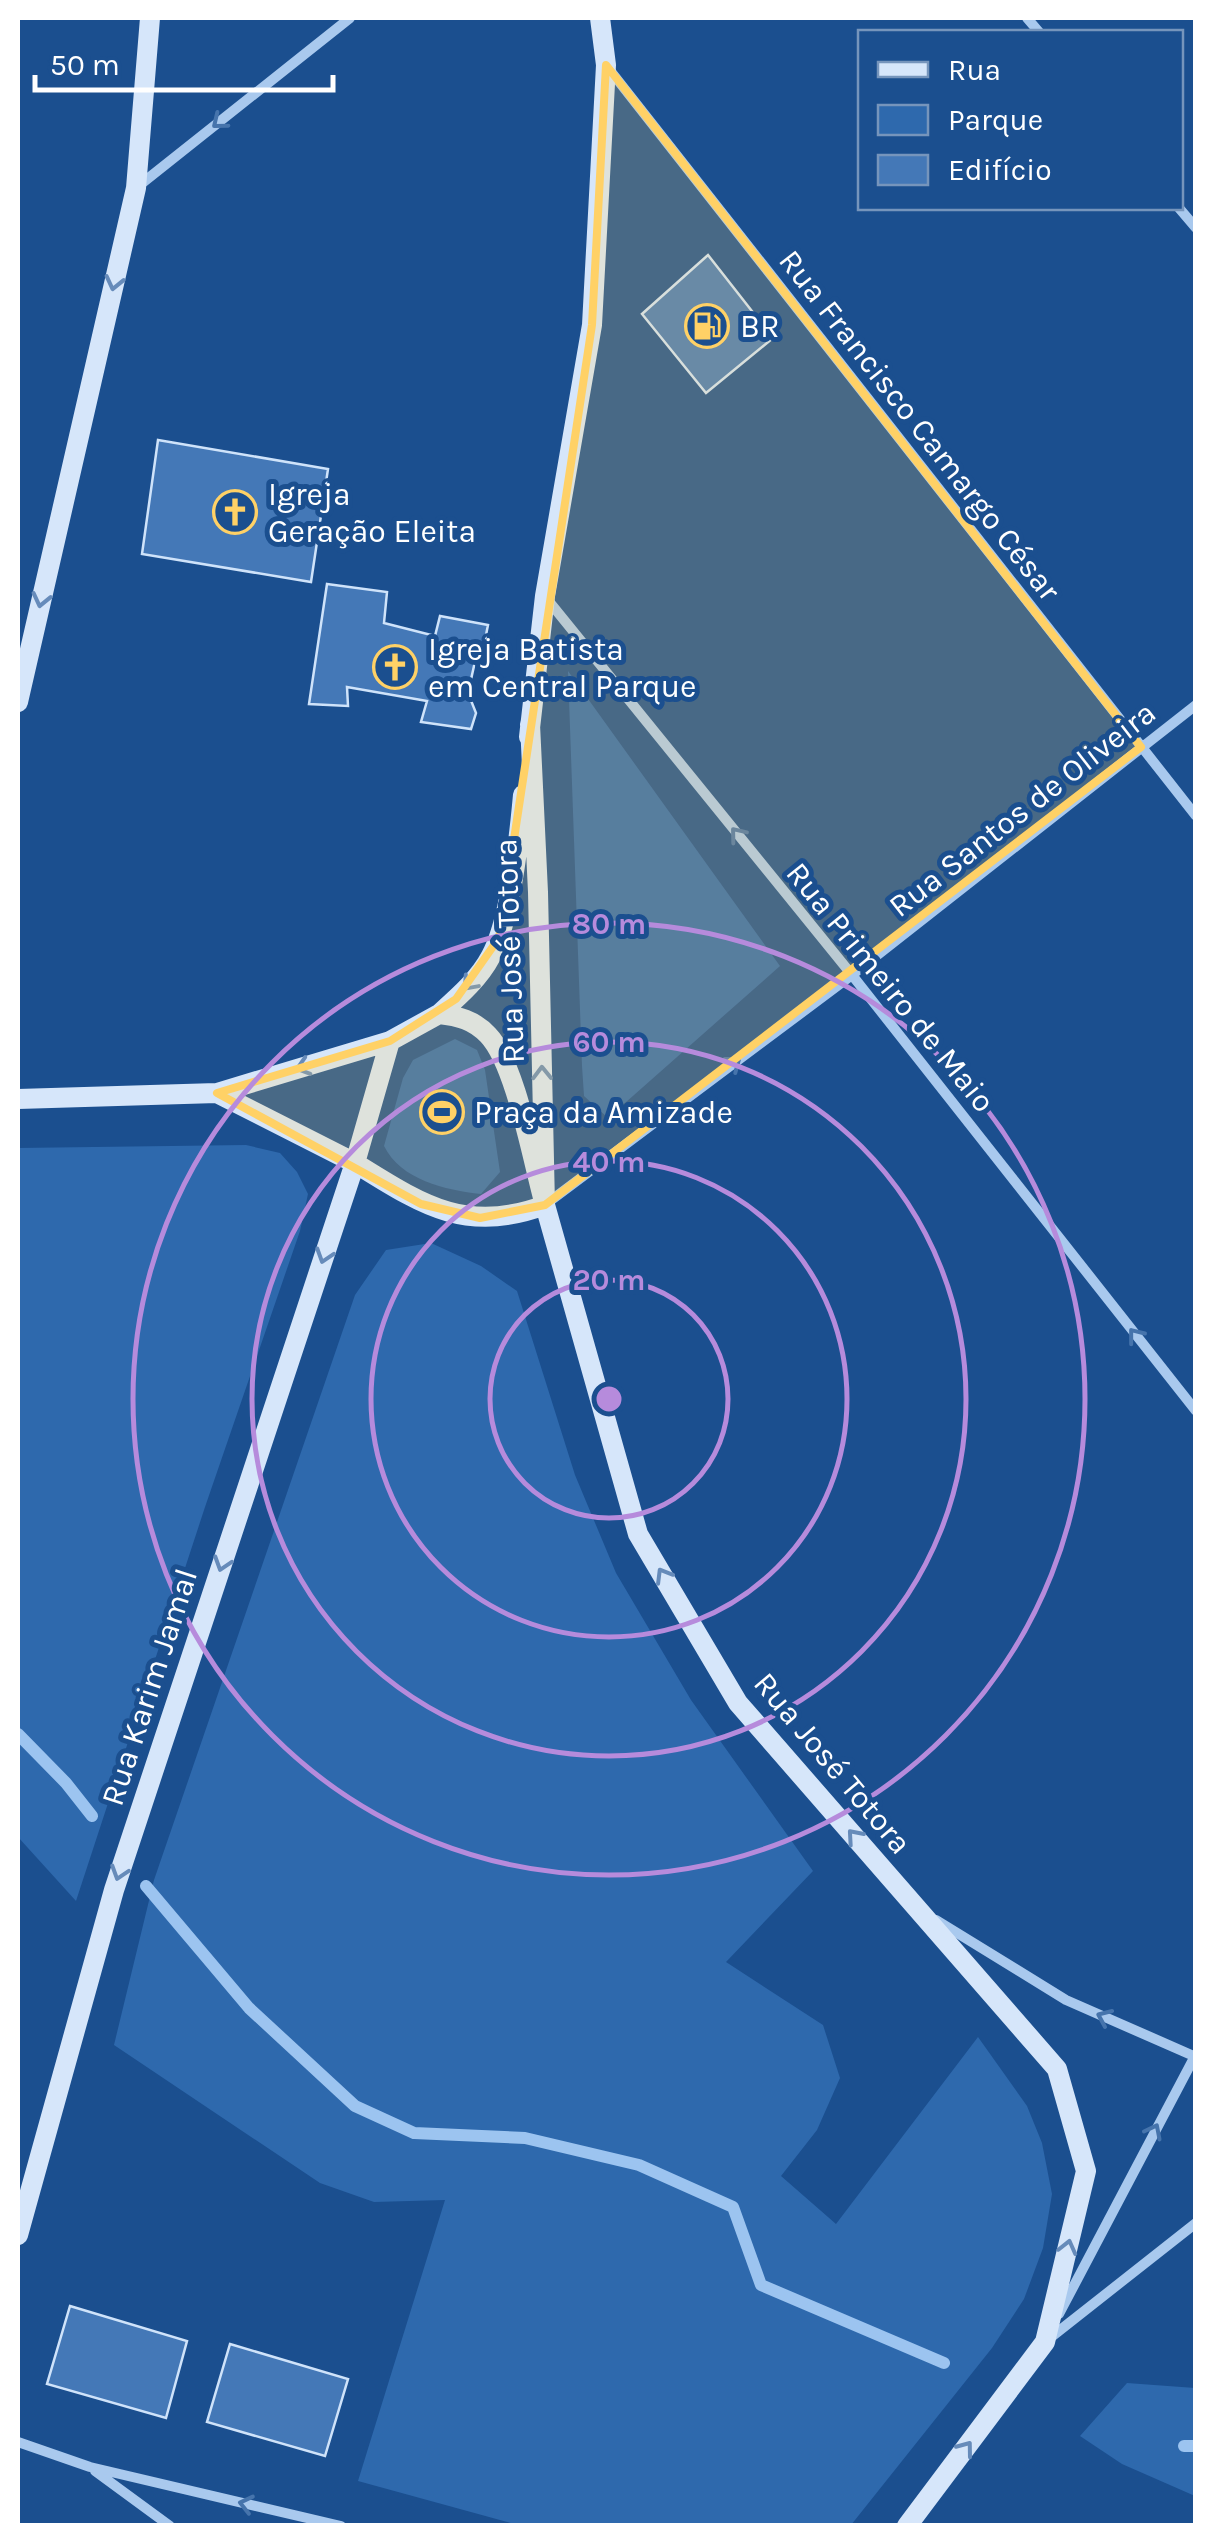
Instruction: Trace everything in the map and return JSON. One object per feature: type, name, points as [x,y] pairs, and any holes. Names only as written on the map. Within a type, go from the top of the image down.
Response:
[{"type":"main road","points":[[18,702],[136,188],[150,18]]},
{"type":"main road","name":"Rua José Totora","points":[[438,1014],[472,982],[490,958],[499,938],[519,838],[544,596],[592,325],[606,65],[600,18]]},
{"type":"main road","name":"Rua José Totora","points":[[530,724],[538,892],[544,1206],[638,1534],[738,1702],[1057,2070],[1086,2171],[1045,2342]]},
{"type":"main road","points":[[18,1100],[216,1093],[390,1041],[438,1014],[460,1016],[490,1036],[505,1058],[544,1206],[512,1218],[480,1218],[421,1204],[354,1164],[216,1093]]},
{"type":"main road","points":[[354,1164],[390,1041]]},
{"type":"main road","name":"Rua Karim Jamal","points":[[18,2235],[114,1890],[354,1164]]},
{"type":"main road","points":[[908,2526],[1045,2342]]},
{"type":"street","points":[[136,188],[350,18]]},
{"type":"street","name":"Rua Francisco Camargo César","points":[[606,65],[1196,816]]},
{"type":"street","name":"Rua Primeiro de Maio","points":[[544,596],[852,975],[1196,1411]]},
{"type":"street","name":"Rua Santos de Oliveira","points":[[544,1206],[852,975],[1196,704]]},
{"type":"street","name":"Rua José Totora","points":[[918,1909],[1066,2000],[1195,2055]]},
{"type":"street","points":[[1045,2342],[1195,2055]]},
{"type":"street","points":[[1045,2342],[1196,2223]]},
{"type":"street","points":[[18,2442],[90,2468],[341,2526]]},
{"type":"street","points":[[90,2468],[170,2526]]},
{"type":"highlighted area","points":[[606,65],[1141,747],[545,1205],[480,1218],[421,1204],[217,1093],[390,1041],[456,999],[499,938],[592,325]]},
{"type":"green space","points":[[568,671],[780,966],[608,1118],[584,1096]]},
{"type":"green space","name":"Praça da Amizade","points":[[455,1039],[477,1050],[485,1070],[500,1172],[481,1194],[425,1181],[401,1167],[384,1146],[403,1078],[413,1060]]},
{"type":"green space","points":[[246,1145],[280,1153],[297,1172],[308,1194],[300,1231],[76,1901],[18,1837],[18,1148]]},
{"type":"green space","points":[[431,1243],[481,1266],[517,1291],[575,1475],[616,1573],[691,1700],[813,1871],[726,1962],[823,2025],[840,2078],[817,2130],[781,2176],[836,2224],[978,2037],[1027,2106],[1042,2143],[1052,2194],[1043,2248],[1024,2299],[992,2348],[851,2525],[518,2525],[358,2481],[445,2200],[374,2202],[320,2183],[114,2045],[154,1880],[355,1295],[386,1250]]},
{"type":"green space","points":[[1127,2383],[1195,2388],[1195,2496],[1122,2464],[1080,2436]]},
{"type":"building","name":"BR","points":[[708,255],[773,338],[706,393],[642,314]]},
{"type":"building","name":"Igreja Geração Eleita","points":[[158,440],[328,469],[311,582],[142,554]]},
{"type":"building","name":"Igreja Batista em Central Parque","points":[[327,584],[387,592],[384,623],[435,636],[440,616],[488,625],[484,645],[478,648],[468,693],[476,713],[471,729],[421,722],[427,701],[347,687],[348,706],[309,704]]},
{"type":"building","points":[[70,2306],[187,2341],[166,2418],[47,2384]]},
{"type":"building","points":[[230,2344],[348,2379],[325,2456],[207,2422]]},
{"type":"waterway","points":[[18,1734],[92,1816]]},
{"type":"waterway","points":[[146,1886],[249,2008],[355,2106],[414,2133],[525,2138],[639,2165],[733,2207],[761,2285],[944,2363]]},
{"type":"waterway","points":[[1184,2446],[1196,2446]]},
{"type":"place","name":"BR","points":[[707,326]]},
{"type":"place","name":"Igreja Geração Eleita","points":[[235,512]]},
{"type":"place","name":"Igreja Batista em Central Parque","points":[[395,667]]},
{"type":"place","name":"Praça da Amizade","points":[[442,1112]]}]
